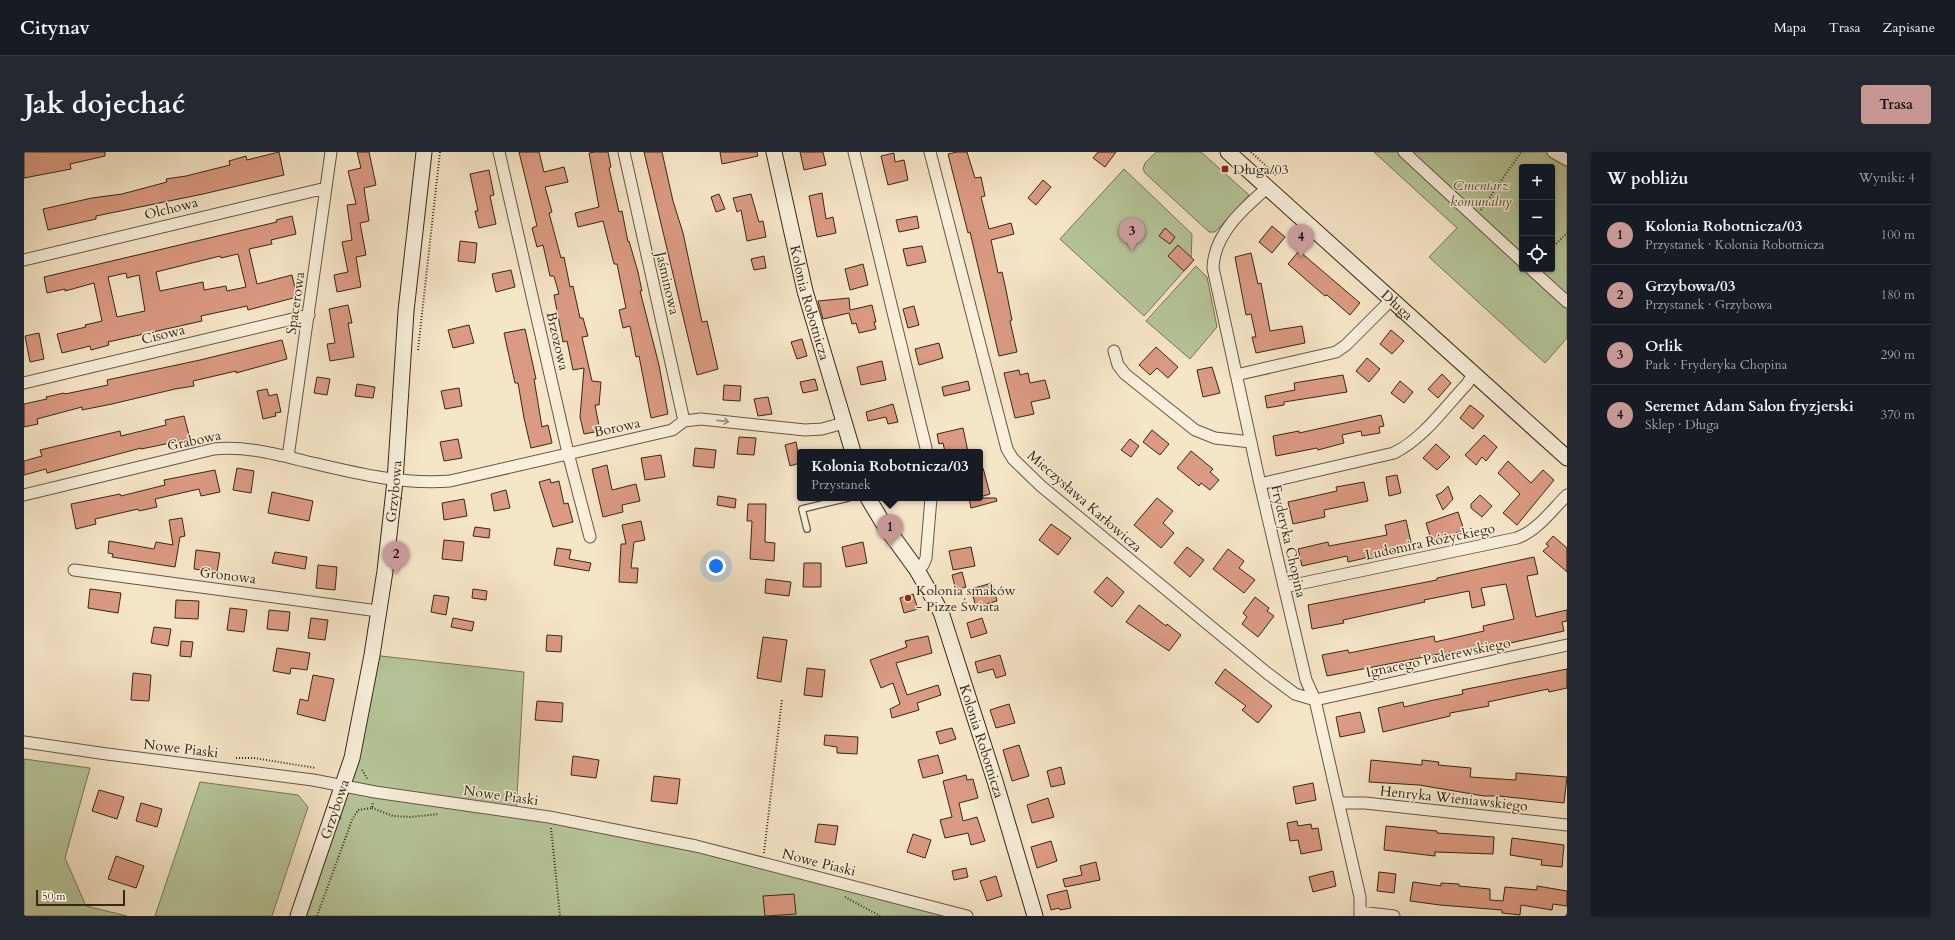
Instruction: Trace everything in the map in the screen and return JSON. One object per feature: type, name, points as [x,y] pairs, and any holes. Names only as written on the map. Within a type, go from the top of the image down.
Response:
[{"type":"street","name":"Spacerowa","points":[[288,457],[331,152]]},
{"type":"street","name":"Grzybowa","points":[[298,916],[352,758],[358,731],[378,611],[395,481],[406,311],[424,152]]},
{"type":"street","name":"Brzozowa","points":[[499,152],[568,453],[590,537]]},
{"type":"street","name":"Jaśminowa","points":[[624,152],[684,421]]},
{"type":"street","name":"Kolonia Robotnicza","points":[[774,152],[804,291],[852,449]]},
{"type":"street","points":[[854,152],[926,449]]},
{"type":"street","name":"Mieczysława Karłowicza","points":[[930,152],[1002,433],[1007,449],[1013,459],[1041,486],[1266,673],[1295,694],[1315,700]]},
{"type":"street","name":"Długa","points":[[1228,152],[1567,458]]},
{"type":"street","points":[[1404,152],[1519,257]]},
{"type":"street","points":[[1553,152],[1567,160]]},
{"type":"street","name":"Olchowa","points":[[24,260],[326,188]]},
{"type":"street","name":"Fryderyka Chopina","points":[[1267,188],[1224,232],[1214,255],[1213,268],[1284,587],[1306,680],[1315,700],[1360,897],[1360,914]]},
{"type":"street","points":[[1534,272],[1567,302]]},
{"type":"street","points":[[1236,376],[1336,352],[1346,345],[1391,300]]},
{"type":"street","name":"Cisowa","points":[[24,383],[309,314]]},
{"type":"street","points":[[1114,351],[1118,365],[1124,374],[1195,430],[1215,438],[1251,442]]},
{"type":"street","points":[[1260,484],[1394,453],[1406,447],[1417,439],[1467,384],[1473,374]]},
{"type":"street","name":"Borowa","points":[[395,481],[450,482],[568,453],[672,430],[684,421],[701,419],[805,430],[822,429],[844,423]]},
{"type":"street","name":"Grabowa","points":[[24,495],[214,449],[231,448],[248,449],[288,457],[395,481]]},
{"type":"street","name":"Ludomira Różyckiego","points":[[1284,587],[1517,538],[1526,535],[1567,496]]},
{"type":"street","name":"Kolonia Robotnicza","points":[[870,501],[883,523],[917,570],[936,603],[947,629],[993,773],[1035,916]]},
{"type":"street","points":[[917,570],[923,566],[926,558],[931,501]]},
{"type":"street","name":"Gronowa","points":[[74,570],[378,611]]},
{"type":"street","name":"Ignacego Paderewskiego","points":[[1315,700],[1567,645]]},
{"type":"street","name":"Nowe Piaski","points":[[24,742],[313,780],[390,795],[550,817],[676,842],[815,876],[967,916]]},
{"type":"street","name":"Henryka Wieniawskiego","points":[[1338,803],[1365,803],[1567,825]]},
{"type":"street","points":[[1360,914],[1394,916]]},
{"type":"lane","points":[[807,529],[802,509],[835,501]]},
{"type":"path","points":[[1476,217],[1521,152]]},
{"type":"path","points":[[1555,245],[1567,233]]},
{"type":"path","points":[[763,864],[782,699]]},
{"type":"path","points":[[372,808],[393,816],[410,817],[444,813]]},
{"type":"path","points":[[317,916],[352,820]]},
{"type":"path","points":[[558,828],[550,826],[560,916]]},
{"type":"path","points":[[841,895],[880,916]]},
{"type":"green space","points":[[1156,152],[1201,152],[1249,195],[1215,232],[1209,232],[1145,173],[1143,169],[1145,163]]},
{"type":"green space","name":"Cmentarz komunalny","points":[[1374,152],[1567,152],[1567,338],[1545,363],[1429,257],[1457,228]]},
{"type":"green space","points":[[1124,169],[1192,234],[1191,263],[1144,316],[1060,239]]},
{"type":"green space","points":[[1196,266],[1207,277],[1217,327],[1190,359],[1146,321]]},
{"type":"green space","points":[[372,655],[524,672],[516,813],[663,839],[956,916],[298,916],[318,857]]},
{"type":"green space","points":[[24,759],[90,768],[65,858],[86,906],[127,916],[24,916]]},
{"type":"green space","points":[[200,782],[298,795],[308,807],[272,916],[155,916]]},
{"type":"building","points":[[24,152],[105,152],[105,156],[70,164],[71,169],[24,178]]},
{"type":"building","points":[[279,152],[284,175],[203,194],[96,216],[96,219],[48,230],[43,209],[92,198],[122,194],[167,182],[166,179],[186,176],[230,165],[229,161],[246,156],[247,160]]},
{"type":"building","points":[[357,152],[369,152],[376,185],[364,188],[369,221],[360,223],[366,255],[356,257],[361,287],[337,292],[334,275],[348,272],[342,242],[352,240],[347,205],[356,204],[348,171],[361,168]]},
{"type":"building","points":[[519,152],[539,152],[544,172],[564,167],[568,182],[545,187],[552,212],[549,213],[561,258],[564,257],[570,287],[573,286],[580,318],[583,318],[588,336],[582,337],[592,381],[601,382],[599,405],[595,405],[600,431],[584,434],[580,417],[584,368],[573,370],[567,341],[563,342],[554,295],[559,294],[554,276],[550,276],[543,245],[537,247],[532,228],[537,226]]},
{"type":"building","points":[[608,152],[611,167],[609,168],[619,212],[622,211],[628,242],[629,241],[638,272],[642,291],[640,291],[659,365],[668,414],[651,418],[639,356],[636,357],[630,326],[623,328],[619,310],[626,308],[617,264],[614,264],[603,221],[578,227],[575,213],[599,207],[589,153]]},
{"type":"building","points":[[644,152],[662,152],[673,201],[683,233],[702,322],[707,321],[718,369],[697,375]]},
{"type":"building","points":[[720,152],[757,152],[758,156],[722,164]]},
{"type":"building","points":[[800,152],[823,152],[826,165],[804,170]]},
{"type":"building","points":[[967,152],[975,178],[981,177],[985,196],[981,197],[989,229],[1011,223],[1014,234],[991,240],[998,273],[1002,272],[1017,352],[999,356],[970,232],[968,233],[948,154]]},
{"type":"building","points":[[1098,152],[1116,152],[1105,167],[1093,158]]},
{"type":"building","points":[[894,153],[895,162],[904,160],[908,180],[888,185],[881,156]]},
{"type":"building","points":[[489,170],[494,195],[490,196],[496,224],[479,228],[475,211],[478,211],[470,174]]},
{"type":"building","points":[[1043,180],[1051,187],[1036,205],[1028,198]]},
{"type":"building","points":[[822,193],[826,219],[833,217],[836,233],[817,237],[809,196]]},
{"type":"building","points":[[719,194],[725,209],[716,212],[711,197]]},
{"type":"building","points":[[751,194],[759,222],[763,221],[766,237],[747,241],[741,210],[737,212],[733,198]]},
{"type":"building","points":[[292,216],[296,234],[271,240],[272,244],[249,249],[257,284],[292,275],[297,297],[248,310],[247,306],[201,316],[202,321],[108,342],[109,345],[91,350],[90,346],[62,353],[57,334],[86,327],[85,325],[102,321],[94,283],[65,291],[65,289],[47,293],[44,277],[277,222],[276,220]],"holes":[[[238,254],[246,287],[227,291],[226,286],[204,290],[203,282],[160,291],[156,272],[220,256],[221,258]],[[126,273],[127,278],[139,275],[145,311],[117,317],[108,277]]]},
{"type":"building","points":[[917,216],[919,228],[899,232],[896,220]]},
{"type":"building","points":[[1272,226],[1285,237],[1272,253],[1259,242]]},
{"type":"building","points":[[1165,228],[1175,237],[1170,244],[1159,236]]},
{"type":"building","points":[[460,241],[477,243],[475,263],[458,261]]},
{"type":"building","points":[[1178,245],[1194,260],[1184,271],[1168,256]]},
{"type":"building","points":[[922,246],[926,262],[907,266],[903,249]]},
{"type":"building","points":[[1299,251],[1360,303],[1350,315],[1327,295],[1325,296],[1288,264]]},
{"type":"building","points":[[1251,253],[1258,284],[1261,283],[1270,331],[1302,326],[1305,343],[1256,353],[1252,337],[1256,337],[1251,314],[1246,315],[1235,257]]},
{"type":"building","points":[[764,256],[766,268],[754,270],[751,259]]},
{"type":"building","points":[[863,264],[868,285],[850,290],[845,269]]},
{"type":"building","points":[[511,270],[515,287],[496,292],[492,274]]},
{"type":"building","points":[[849,298],[850,310],[872,305],[876,329],[859,333],[856,323],[852,324],[849,313],[823,319],[818,301]]},
{"type":"building","points":[[348,305],[352,323],[348,323],[354,357],[330,361],[327,344],[335,343],[329,309]]},
{"type":"building","points":[[914,306],[919,325],[908,328],[903,309]]},
{"type":"building","points":[[469,325],[474,343],[453,348],[448,330]]},
{"type":"building","points":[[525,329],[536,379],[534,379],[542,427],[548,425],[552,443],[531,448],[518,383],[515,383],[504,333]]},
{"type":"building","points":[[1391,330],[1404,341],[1392,354],[1380,344]]},
{"type":"building","points":[[39,333],[44,359],[30,362],[25,336]]},
{"type":"building","points":[[802,339],[807,356],[797,359],[791,342]]},
{"type":"building","points":[[282,340],[287,359],[236,373],[236,371],[193,381],[194,386],[82,410],[82,407],[37,419],[38,424],[24,427],[24,404],[47,399],[46,397],[108,385],[107,380],[200,360]]},
{"type":"building","points":[[939,343],[943,358],[919,365],[915,349]]},
{"type":"building","points":[[1156,347],[1178,367],[1168,378],[1157,368],[1150,375],[1139,365]]},
{"type":"building","points":[[1367,358],[1380,369],[1369,382],[1356,371]]},
{"type":"building","points":[[882,361],[886,380],[861,385],[857,367]]},
{"type":"building","points":[[1212,367],[1220,393],[1203,397],[1197,370]]},
{"type":"building","points":[[1019,370],[1020,375],[1028,373],[1030,383],[1045,380],[1050,398],[1031,402],[1034,414],[1015,418],[1004,373]]},
{"type":"building","points":[[1442,374],[1451,383],[1438,398],[1428,389]]},
{"type":"building","points":[[1343,375],[1347,392],[1284,402],[1284,405],[1267,408],[1265,396],[1295,390],[1294,383]]},
{"type":"building","points":[[317,377],[330,379],[327,395],[314,393]]},
{"type":"building","points":[[815,379],[818,390],[803,393],[800,382]]},
{"type":"building","points":[[968,381],[970,390],[944,396],[942,387]]},
{"type":"building","points":[[1400,381],[1413,392],[1404,403],[1391,393]]},
{"type":"building","points":[[357,384],[375,387],[373,398],[355,396]]},
{"type":"building","points":[[724,385],[741,386],[740,401],[723,400]]},
{"type":"building","points":[[459,388],[462,406],[445,409],[441,391]]},
{"type":"building","points":[[267,389],[269,396],[277,394],[281,412],[275,413],[276,416],[263,419],[257,391]]},
{"type":"building","points":[[768,397],[772,414],[758,416],[754,399]]},
{"type":"building","points":[[893,404],[898,422],[888,424],[886,417],[868,421],[866,412]]},
{"type":"building","points":[[1470,405],[1484,416],[1473,429],[1460,418]]},
{"type":"building","points":[[1381,415],[1384,426],[1379,427],[1380,433],[1362,436],[1361,431],[1342,435],[1344,443],[1318,450],[1317,448],[1276,456],[1273,436],[1299,431],[1299,433]]},
{"type":"building","points":[[184,416],[190,439],[141,448],[47,473],[46,469],[24,475],[24,461],[42,456],[40,450],[120,431],[121,436],[166,425],[165,420]]},
{"type":"building","points":[[963,428],[967,449],[944,449],[943,443],[939,444],[937,434]]},
{"type":"building","points":[[1152,430],[1169,444],[1160,455],[1143,442]]},
{"type":"building","points":[[1484,435],[1497,447],[1486,461],[1482,457],[1476,465],[1465,455]]},
{"type":"building","points":[[739,437],[756,438],[754,455],[737,454]]},
{"type":"building","points":[[458,439],[462,458],[444,461],[440,442]]},
{"type":"building","points":[[1130,439],[1139,446],[1131,457],[1121,450]]},
{"type":"building","points":[[796,442],[797,464],[790,466],[785,445]]},
{"type":"building","points":[[1436,444],[1450,457],[1437,470],[1423,458]]},
{"type":"building","points":[[695,448],[716,450],[714,468],[693,466]]},
{"type":"building","points":[[1191,451],[1213,469],[1210,472],[1219,480],[1210,490],[1201,483],[1199,486],[1177,468]]},
{"type":"building","points":[[661,455],[665,477],[645,480],[641,458]]},
{"type":"building","points":[[1508,461],[1531,483],[1543,470],[1554,480],[1517,525],[1503,513],[1520,494],[1498,473]]},
{"type":"building","points":[[607,465],[612,490],[636,484],[640,501],[622,505],[623,512],[603,517],[592,469]]},
{"type":"building","points":[[237,468],[254,471],[251,493],[233,490]]},
{"type":"building","points":[[983,468],[990,494],[983,496]]},
{"type":"building","points":[[215,470],[220,492],[201,496],[199,489],[155,499],[157,507],[139,511],[138,509],[95,519],[96,524],[76,529],[71,504],[120,494],[121,496],[165,485],[164,480]]},
{"type":"building","points":[[1397,475],[1401,493],[1389,496],[1386,477]]},
{"type":"building","points":[[550,479],[551,483],[559,481],[564,504],[568,503],[573,522],[553,527],[539,482]]},
{"type":"building","points":[[1364,482],[1368,501],[1324,510],[1325,517],[1293,524],[1288,502],[1337,491],[1336,487]]},
{"type":"building","points":[[1448,486],[1453,499],[1443,510],[1436,495],[1441,493]]},
{"type":"building","points":[[506,490],[510,508],[494,511],[491,494]]},
{"type":"building","points":[[272,492],[313,501],[309,521],[268,513]]},
{"type":"building","points":[[1480,495],[1492,506],[1482,517],[1471,508],[1471,504]]},
{"type":"building","points":[[718,496],[736,499],[735,508],[717,505]]},
{"type":"building","points":[[983,498],[996,498],[997,501],[971,508],[970,501],[983,501]]},
{"type":"building","points":[[1157,498],[1173,511],[1163,523],[1174,533],[1161,548],[1134,525]]},
{"type":"building","points":[[464,499],[467,516],[444,520],[442,503]]},
{"type":"building","points":[[748,504],[766,504],[765,542],[775,543],[774,561],[750,559],[752,521],[747,521]]},
{"type":"building","points":[[1458,512],[1464,530],[1432,542],[1426,523]]},
{"type":"building","points":[[182,518],[185,536],[180,537],[175,567],[112,557],[113,554],[108,553],[109,541],[154,549],[156,542],[173,545],[169,520]]},
{"type":"building","points":[[1406,520],[1412,547],[1348,562],[1347,556],[1302,566],[1298,549],[1328,542],[1329,546],[1387,535],[1385,525]]},
{"type":"building","points":[[641,521],[645,540],[634,542],[631,568],[638,568],[637,583],[619,582],[621,544],[626,544],[622,525]]},
{"type":"building","points":[[1051,524],[1071,538],[1058,555],[1039,540]]},
{"type":"building","points":[[475,527],[490,529],[489,538],[473,536]]},
{"type":"building","points":[[1553,536],[1567,548],[1567,572],[1543,551],[1549,546],[1546,544]]},
{"type":"building","points":[[444,540],[464,542],[462,561],[442,559]]},
{"type":"building","points":[[863,542],[867,563],[846,567],[842,547]]},
{"type":"building","points":[[971,547],[975,566],[953,570],[949,551]]},
{"type":"building","points":[[1187,547],[1204,560],[1190,577],[1174,563]]},
{"type":"building","points":[[557,548],[571,550],[569,559],[591,563],[589,571],[554,565]]},
{"type":"building","points":[[1228,549],[1244,561],[1239,568],[1255,580],[1244,593],[1213,569]]},
{"type":"building","points":[[196,550],[220,553],[217,572],[194,569]]},
{"type":"building","points":[[275,552],[307,557],[305,569],[272,563]]},
{"type":"building","points":[[1534,557],[1538,574],[1527,576],[1536,617],[1567,610],[1567,621],[1562,622],[1564,631],[1450,655],[1450,652],[1327,676],[1322,655],[1348,650],[1349,653],[1434,636],[1435,642],[1484,631],[1483,626],[1514,619],[1506,584],[1481,588],[1485,605],[1472,608],[1469,591],[1424,600],[1425,602],[1343,620],[1344,623],[1312,629],[1308,605],[1437,580],[1437,578]]},
{"type":"building","points":[[804,563],[821,563],[821,587],[803,587]]},
{"type":"building","points":[[318,565],[337,567],[335,590],[316,588]]},
{"type":"building","points":[[962,572],[966,587],[956,590],[952,575]]},
{"type":"building","points":[[1107,577],[1124,592],[1112,607],[1094,592]]},
{"type":"building","points":[[766,579],[791,582],[789,596],[765,593]]},
{"type":"building","points":[[992,583],[997,601],[976,607],[971,589]]},
{"type":"building","points":[[90,589],[121,593],[118,613],[88,608]]},
{"type":"building","points":[[473,589],[487,591],[486,600],[472,598]]},
{"type":"building","points":[[913,594],[918,609],[904,613],[900,598]]},
{"type":"building","points":[[434,595],[449,597],[446,615],[431,612]]},
{"type":"building","points":[[1255,597],[1269,608],[1267,611],[1274,616],[1258,637],[1242,624],[1247,617],[1243,613]]},
{"type":"building","points":[[176,600],[199,601],[198,619],[175,618]]},
{"type":"building","points":[[1139,605],[1166,626],[1167,624],[1181,635],[1169,651],[1126,622]]},
{"type":"building","points":[[230,608],[247,610],[244,632],[227,630]]},
{"type":"building","points":[[269,610],[290,612],[288,631],[267,629]]},
{"type":"building","points":[[311,618],[328,620],[325,640],[308,638]]},
{"type":"building","points":[[453,618],[474,622],[472,631],[451,627]]},
{"type":"building","points":[[982,618],[987,633],[971,638],[967,623]]},
{"type":"building","points":[[154,627],[171,629],[168,646],[151,643]]},
{"type":"building","points":[[547,635],[562,636],[561,652],[546,651]]},
{"type":"building","points":[[928,636],[932,653],[896,663],[907,695],[938,685],[941,695],[917,703],[919,710],[892,718],[890,709],[900,704],[893,683],[881,688],[870,660],[907,647],[905,641]]},
{"type":"building","points":[[763,637],[787,640],[781,682],[757,678]]},
{"type":"building","points":[[181,641],[193,642],[191,657],[180,656]]},
{"type":"building","points":[[277,648],[310,653],[307,670],[291,668],[290,674],[273,671]]},
{"type":"building","points":[[1000,655],[1006,675],[996,678],[993,669],[978,673],[975,662]]},
{"type":"building","points":[[807,668],[825,670],[822,697],[804,695]]},
{"type":"building","points":[[1225,669],[1272,706],[1258,723],[1242,710],[1246,706],[1215,683]]},
{"type":"building","points":[[1567,669],[1567,688],[1549,692],[1548,689],[1488,702],[1489,706],[1450,713],[1450,716],[1383,732],[1378,708],[1403,702],[1404,707],[1463,694],[1462,690]]},
{"type":"building","points":[[133,673],[151,675],[149,701],[131,700]]},
{"type":"building","points":[[313,675],[334,679],[325,721],[297,714],[300,699],[308,701]]},
{"type":"building","points":[[537,701],[563,703],[562,722],[535,720]]},
{"type":"building","points":[[1009,704],[1015,723],[996,728],[990,710]]},
{"type":"building","points":[[1360,712],[1365,732],[1340,737],[1336,717]]},
{"type":"building","points":[[952,728],[956,739],[940,744],[936,732]]},
{"type":"building","points":[[825,735],[858,737],[857,754],[837,753],[837,747],[824,745]]},
{"type":"building","points":[[1019,745],[1029,776],[1012,781],[1003,750]]},
{"type":"building","points":[[938,755],[943,773],[923,778],[918,760]]},
{"type":"building","points":[[573,756],[599,760],[596,778],[571,775]]},
{"type":"building","points":[[1371,760],[1422,765],[1422,760],[1439,762],[1438,765],[1471,768],[1470,777],[1516,780],[1516,773],[1567,777],[1564,803],[1499,796],[1484,796],[1419,785],[1369,782]]},
{"type":"building","points":[[1061,767],[1065,784],[1051,787],[1047,771]]},
{"type":"building","points":[[966,775],[967,780],[973,779],[978,798],[959,803],[963,821],[977,817],[985,841],[971,845],[968,833],[945,838],[940,820],[952,817],[943,781]]},
{"type":"building","points":[[654,776],[680,779],[677,804],[651,801]]},
{"type":"building","points":[[1313,783],[1316,800],[1296,804],[1293,787]]},
{"type":"building","points":[[99,790],[124,797],[117,819],[92,811]]},
{"type":"building","points":[[1048,798],[1054,817],[1032,823],[1027,805]]},
{"type":"building","points":[[141,803],[162,809],[157,827],[136,821]]},
{"type":"building","points":[[1297,821],[1298,826],[1311,824],[1312,829],[1318,828],[1322,850],[1301,854],[1298,840],[1290,841],[1287,823]]},
{"type":"building","points":[[818,824],[838,826],[835,845],[815,842]]},
{"type":"building","points":[[1386,826],[1437,831],[1437,833],[1494,837],[1493,854],[1435,852],[1435,856],[1384,850]]},
{"type":"building","points":[[913,834],[931,840],[925,858],[907,852]]},
{"type":"building","points":[[1512,838],[1564,845],[1562,867],[1541,865],[1542,860],[1510,855]]},
{"type":"building","points":[[1051,841],[1057,861],[1037,868],[1031,847]]},
{"type":"building","points":[[116,856],[144,866],[136,888],[108,879]]},
{"type":"building","points":[[1096,862],[1100,880],[1065,887],[1063,879],[1082,875],[1080,866]]},
{"type":"building","points":[[966,868],[968,877],[954,880],[952,871]]},
{"type":"building","points":[[1333,871],[1336,886],[1313,892],[1309,877]]},
{"type":"building","points":[[1379,872],[1396,874],[1394,893],[1377,891]]},
{"type":"building","points":[[996,876],[1002,896],[987,901],[980,881]]},
{"type":"building","points":[[1413,882],[1441,886],[1441,883],[1459,884],[1459,886],[1490,889],[1490,900],[1503,901],[1505,887],[1537,890],[1537,886],[1567,891],[1567,906],[1553,904],[1552,910],[1521,905],[1520,915],[1502,913],[1502,910],[1410,901]]},
{"type":"building","points":[[1067,890],[1071,908],[1051,910],[1047,895]]},
{"type":"building","points":[[794,894],[796,914],[765,916],[763,896]]},
{"type":"place","name":"Długa/03","points":[[1225,169]]},
{"type":"place","name":"Orlik","points":[[1132,251]]},
{"type":"place","name":"Seremet Adam Salon fryzjerski","points":[[1301,257]]},
{"type":"place","name":"Kolonia Robotnicza/03","points":[[890,547]]},
{"type":"place","name":"Grzybowa/03","points":[[396,574]]},
{"type":"place","name":"Kolonia smaków - Pizze Świata","points":[[908,598]]}]
